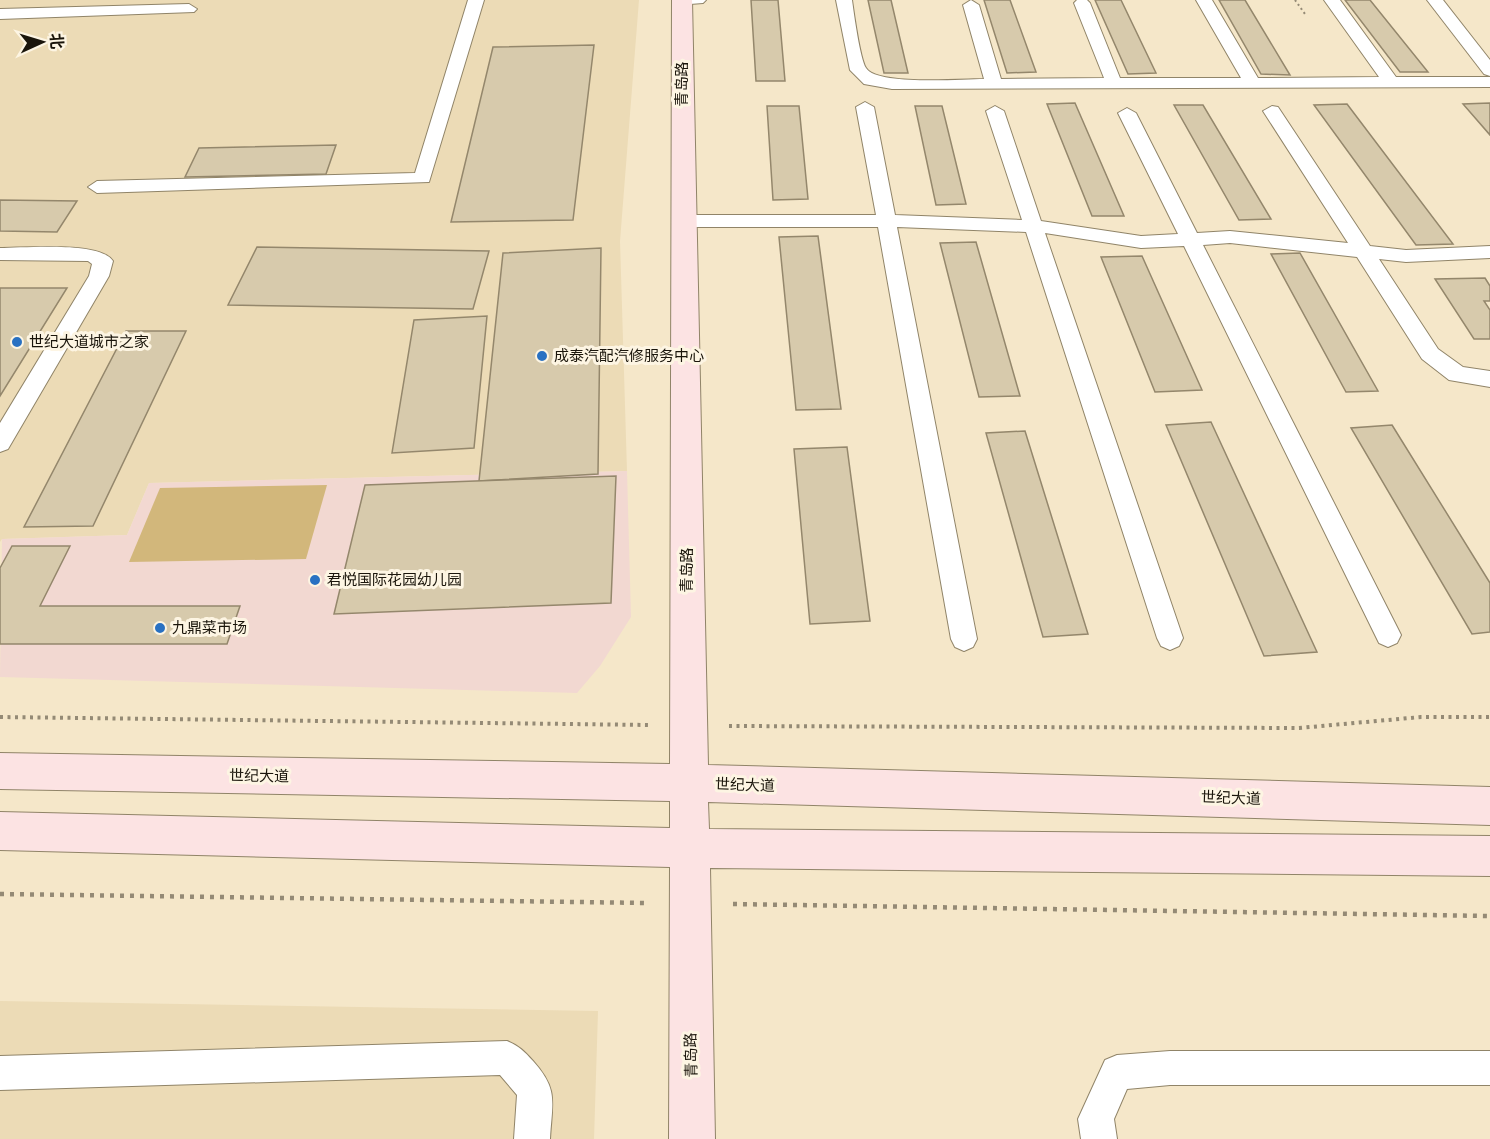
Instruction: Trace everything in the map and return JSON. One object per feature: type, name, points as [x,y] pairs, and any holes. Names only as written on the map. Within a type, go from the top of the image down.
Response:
[{"type":"street","name":"青岛路","points":[[687,1],[684,221],[687,848],[692,1139]]},
{"type":"street","name":"世纪大道","points":[[0,771],[688,783],[1490,806]]},
{"type":"street","points":[[0,831],[687,848],[1490,856]]},
{"type":"lane","points":[[97,187],[423,178],[476,0]]},
{"type":"lane","points":[[844,0],[855,64],[870,80],[892,84],[1490,82]]},
{"type":"lane","points":[[1204,0],[1252,82]]},
{"type":"lane","points":[[1332,0],[1391,82]]},
{"type":"lane","points":[[1435,0],[1490,71]]},
{"type":"lane","points":[[1082,3],[1114,83]]},
{"type":"lane","points":[[971,5],[994,83]]},
{"type":"lane","points":[[0,14],[189,9]]},
{"type":"lane","points":[[865,107],[964,639]]},
{"type":"lane","points":[[995,111],[1170,638]]},
{"type":"lane","points":[[1272,111],[1430,354],[1457,374],[1490,379]]},
{"type":"lane","points":[[1127,113],[1388,635]]},
{"type":"lane","points":[[684,221],[886,221],[1034,227],[1141,242],[1230,237],[1406,256],[1490,252]]},
{"type":"lane","points":[[0,254],[92,255],[103,261],[99,276],[0,443]]},
{"type":"lane","points":[[0,1073],[507,1058],[535,1089],[532,1139]]},
{"type":"lane","points":[[1099,1139],[1096,1119],[1117,1072],[1170,1068],[1490,1068]]},
{"type":"path","points":[[1421,717],[1490,717]]},
{"type":"path","points":[[0,894],[1490,916]]},
{"type":"shaded area","points":[[0,0],[639,0],[620,241],[627,471],[149,483],[127,535],[2,539],[0,542]]},
{"type":"shaded area","name":"君悦国际花园幼儿园","points":[[627,471],[631,617],[600,666],[577,693],[0,677],[2,539],[127,535],[149,483]]},
{"type":"shaded area","points":[[327,485],[306,559],[129,562],[160,488]]},
{"type":"shaded area","points":[[0,1001],[598,1011],[594,1139],[0,1139]]},
{"type":"building","points":[[751,0],[778,0],[785,81],[756,81]]},
{"type":"building","points":[[868,0],[891,0],[908,73],[884,73]]},
{"type":"building","points":[[984,0],[1010,0],[1036,72],[1007,73]]},
{"type":"building","points":[[1095,0],[1121,0],[1156,73],[1128,74]]},
{"type":"building","points":[[1219,0],[1245,0],[1290,75],[1261,74]]},
{"type":"building","points":[[1345,0],[1370,0],[1428,72],[1400,72]]},
{"type":"building","points":[[594,45],[573,220],[451,222],[493,47]]},
{"type":"building","points":[[1075,103],[1124,216],[1092,216],[1047,104]]},
{"type":"building","points":[[1490,103],[1490,135],[1463,104]]},
{"type":"building","points":[[1347,104],[1453,244],[1416,245],[1314,105]]},
{"type":"building","points":[[1174,105],[1203,105],[1271,219],[1239,220]]},
{"type":"building","points":[[767,106],[799,106],[808,199],[773,200]]},
{"type":"building","points":[[915,106],[942,106],[966,204],[936,205]]},
{"type":"building","points":[[336,145],[326,174],[185,177],[199,148]]},
{"type":"building","points":[[0,200],[77,201],[57,232],[0,231]]},
{"type":"building","points":[[818,236],[841,409],[796,410],[779,237]]},
{"type":"building","points":[[976,242],[1020,396],[979,397],[940,243]]},
{"type":"building","points":[[257,247],[489,251],[473,309],[228,305]]},
{"type":"building","points":[[601,248],[598,474],[479,481],[503,253]]},
{"type":"building","points":[[1300,253],[1378,391],[1346,392],[1271,254]]},
{"type":"building","points":[[1142,256],[1202,390],[1155,392],[1101,257]]},
{"type":"building","points":[[1485,278],[1490,286],[1490,301],[1484,301],[1490,310],[1490,339],[1474,339],[1435,279]]},
{"type":"building","name":"世纪大道城市之家","points":[[0,288],[67,288],[0,396]]},
{"type":"building","points":[[487,316],[474,448],[392,453],[414,320]]},
{"type":"building","points":[[126,331],[186,331],[93,526],[24,527]]},
{"type":"building","points":[[1211,422],[1317,652],[1264,656],[1166,425]]},
{"type":"building","points":[[1392,425],[1490,583],[1490,632],[1472,634],[1351,428]]},
{"type":"building","points":[[1025,431],[1088,634],[1043,637],[986,433]]},
{"type":"building","points":[[847,447],[870,621],[810,624],[794,449]]},
{"type":"building","points":[[616,476],[611,603],[334,614],[365,485]]},
{"type":"building","points":[[12,546],[70,546],[40,606],[240,606],[227,644],[0,644],[0,568]]},
{"type":"place","name":"世纪大道城市之家","points":[[17,342]]},
{"type":"place","name":"成泰汽配汽修服务中心","points":[[542,356]]},
{"type":"place","name":"君悦国际花园幼儿园","points":[[315,580]]},
{"type":"place","name":"九鼎菜市场","points":[[160,628]]}]
